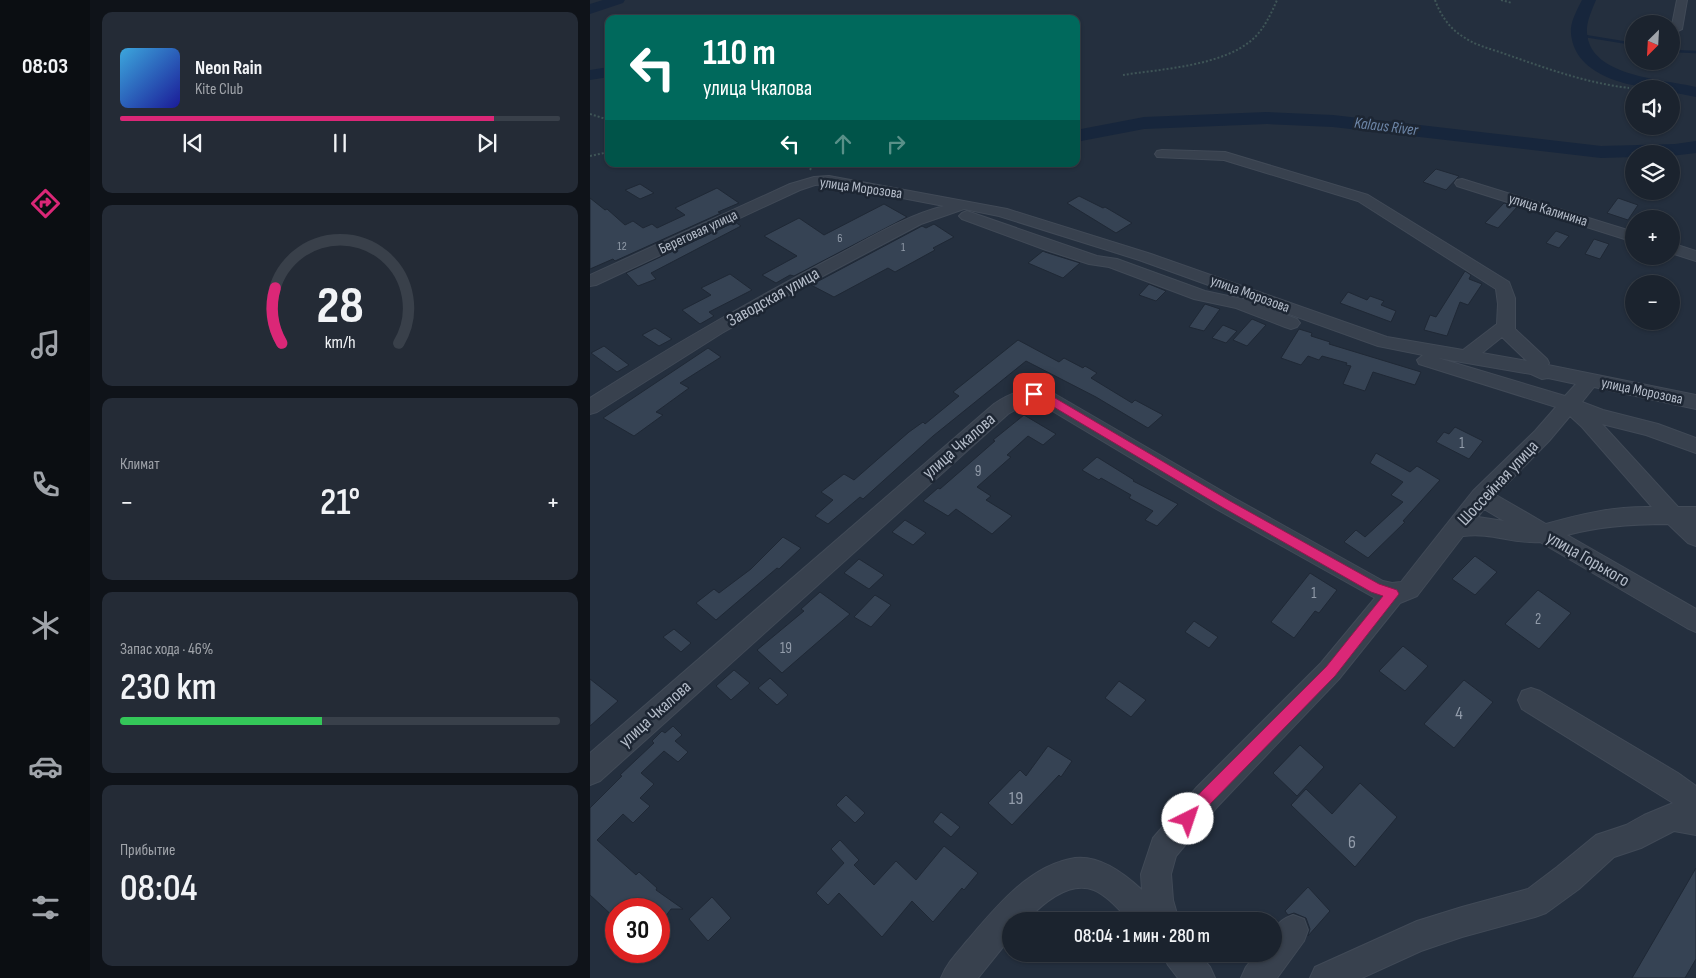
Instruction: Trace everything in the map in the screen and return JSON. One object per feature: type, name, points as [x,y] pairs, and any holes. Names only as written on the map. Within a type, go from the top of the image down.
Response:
[{"type":"street","points":[[1679,15],[1682,0]]},
{"type":"street","points":[[1162,154],[1224,156],[1363,198],[1503,286],[1508,298],[1506,331],[1540,363],[1537,369],[1570,405],[1589,422],[1671,514],[1696,537]]},
{"type":"street","name":"улица Морозова","points":[[806,183],[830,180],[866,188],[924,209],[955,212],[1052,247],[1095,261],[1111,262],[1200,295],[1241,304],[1261,313],[1361,346],[1398,351],[1570,405],[1599,416],[1651,429],[1696,446]]},
{"type":"street","name":"Береговая улица","points":[[590,282],[806,183]]},
{"type":"street","name":"улица Калинина","points":[[1462,183],[1625,234]]},
{"type":"street","name":"улица Морозова","points":[[965,204],[1002,212],[1145,257],[1384,342],[1537,369],[1696,402]]},
{"type":"street","name":"Заводская улица","points":[[590,407],[732,319],[827,267],[924,209],[965,204]]},
{"type":"street","points":[[1680,251],[1696,256]]},
{"type":"street","points":[[1467,356],[1482,342],[1506,326]]},
{"type":"street","name":"Шоссейная улица","points":[[1161,912],[1158,900],[1156,874],[1163,848],[1207,797],[1330,671],[1457,528],[1481,498],[1542,436],[1590,380]]},
{"type":"street","name":"улица Чкалова","points":[[590,771],[1001,409],[1025,396],[1034,394],[1046,398],[1375,588],[1401,591]]},
{"type":"street","name":"улица Горького","points":[[1481,498],[1696,622]]},
{"type":"street","points":[[1457,528],[1481,525],[1525,534],[1544,533],[1604,518],[1627,515],[1671,514],[1696,516]]},
{"type":"street","points":[[1531,700],[1660,778],[1696,803]]},
{"type":"street","points":[[1326,978],[1417,937],[1462,922],[1535,902],[1568,878],[1606,845],[1631,838],[1654,825],[1674,817],[1696,821]]},
{"type":"street","points":[[1014,912],[1039,889],[1058,876],[1082,873],[1093,874],[1111,884],[1141,912]]},
{"type":"street","points":[[956,978],[1002,925]]},
{"type":"street","points":[[1257,978],[1293,930]]},
{"type":"street","points":[[1186,962],[1199,978]]},
{"type":"path","points":[[1122,75],[1207,60],[1230,53],[1252,41],[1272,12],[1277,0]]},
{"type":"path","points":[[1435,0],[1437,6],[1455,31],[1484,47],[1579,80],[1602,86],[1625,88]]},
{"type":"path","points":[[1501,0],[1512,3]]},
{"type":"path","points":[[590,114],[605,119]]},
{"type":"path","points":[[590,156],[605,153]]},
{"type":"building","points":[[1436,169],[1459,176],[1446,190],[1423,182]]},
{"type":"building","points":[[640,184],[654,193],[640,199],[625,190]]},
{"type":"building","points":[[717,188],[739,203],[615,261],[613,259],[590,269],[590,198],[605,210],[607,209],[625,225],[633,221],[643,228],[652,224],[657,228],[685,215],[675,208]]},
{"type":"building","points":[[1079,196],[1103,208],[1105,207],[1132,223],[1116,233],[1067,203]]},
{"type":"building","points":[[1618,198],[1638,205],[1635,210],[1625,210],[1625,219],[1607,213]]},
{"type":"building","points":[[1504,203],[1517,207],[1498,228],[1485,223]]},
{"type":"building","points":[[884,204],[907,217],[794,276],[790,275],[776,283],[762,275],[797,256],[764,236],[799,218],[824,235]]},
{"type":"building","points":[[735,222],[741,226],[651,273],[656,279],[638,286],[626,273]]},
{"type":"building","points":[[934,224],[954,237],[895,272],[888,268],[834,297],[811,285],[922,226],[926,228]]},
{"type":"building","points":[[1556,231],[1569,236],[1559,248],[1546,243]]},
{"type":"building","points":[[1594,239],[1609,244],[1600,259],[1585,254]]},
{"type":"building","points":[[1043,251],[1080,263],[1063,278],[1028,263]]},
{"type":"building","points":[[1465,271],[1471,275],[1469,279],[1482,284],[1468,305],[1460,302],[1447,336],[1424,330],[1430,315],[1436,317]]},
{"type":"building","points":[[730,274],[752,290],[709,312],[714,316],[700,324],[682,310],[711,295],[701,288]]},
{"type":"building","points":[[1149,284],[1166,291],[1156,301],[1139,295]]},
{"type":"building","points":[[1348,292],[1367,300],[1370,296],[1384,301],[1381,305],[1396,311],[1391,322],[1340,303]]},
{"type":"building","points":[[1205,304],[1220,309],[1204,331],[1189,327]]},
{"type":"building","points":[[1252,319],[1266,325],[1247,346],[1233,340]]},
{"type":"building","points":[[1223,325],[1237,331],[1226,343],[1212,338]]},
{"type":"building","points":[[655,328],[672,339],[659,346],[642,335]]},
{"type":"building","points":[[1299,329],[1312,333],[1311,336],[1330,342],[1329,344],[1421,372],[1415,385],[1373,372],[1365,391],[1343,384],[1351,366],[1346,365],[1347,363],[1322,356],[1319,360],[1308,356],[1301,365],[1281,358]]},
{"type":"building","points":[[1018,340],[1059,362],[1064,358],[1083,368],[1085,366],[1097,373],[1091,378],[1132,403],[1135,400],[1163,415],[1148,428],[1096,397],[1026,361],[933,436],[863,499],[860,497],[828,524],[815,516],[833,500],[821,492],[844,474],[854,480],[909,432],[923,422],[925,424],[959,396],[953,392]]},
{"type":"building","points":[[604,346],[629,365],[617,372],[591,353]]},
{"type":"building","points":[[708,348],[721,357],[680,383],[689,388],[656,412],[663,415],[634,436],[603,418]]},
{"type":"building","points":[[1024,415],[1056,434],[1043,445],[1028,436],[1007,455],[1011,457],[977,487],[991,496],[986,500],[1012,516],[992,534],[956,509],[948,516],[923,501],[938,488],[940,489],[995,441],[993,440]]},
{"type":"building","points":[[1455,427],[1483,441],[1469,459],[1436,442],[1444,432],[1449,434]]},
{"type":"building","points":[[1376,453],[1410,472],[1417,466],[1440,480],[1403,521],[1405,522],[1368,558],[1344,542],[1356,530],[1365,537],[1403,502],[1391,495],[1403,482],[1370,463]]},
{"type":"building","points":[[1097,457],[1133,481],[1178,504],[1157,526],[1145,520],[1153,511],[1129,498],[1131,495],[1101,478],[1099,480],[1082,470]]},
{"type":"building","points":[[905,520],[926,533],[913,545],[892,532]]},
{"type":"building","points":[[783,537],[801,548],[779,569],[777,568],[716,620],[696,603],[714,589],[719,593],[751,569]]},
{"type":"building","points":[[1475,556],[1497,572],[1475,595],[1452,579]]},
{"type":"building","points":[[859,559],[884,575],[869,589],[844,573]]},
{"type":"building","points":[[1310,573],[1337,590],[1319,613],[1315,611],[1294,638],[1271,622]]},
{"type":"building","points":[[1538,590],[1571,613],[1539,649],[1505,624]]},
{"type":"building","points":[[820,592],[850,614],[782,673],[757,650],[804,611],[801,609]]},
{"type":"building","points":[[875,595],[891,605],[871,627],[854,617]]},
{"type":"building","points":[[1194,621],[1218,637],[1209,648],[1185,632]]},
{"type":"building","points":[[674,629],[691,643],[681,652],[663,637]]},
{"type":"building","points":[[1403,646],[1428,666],[1405,691],[1379,671]]},
{"type":"building","points":[[734,670],[750,683],[731,700],[716,686]]},
{"type":"building","points":[[770,678],[788,695],[777,705],[758,688]]},
{"type":"building","points":[[590,679],[618,701],[590,726]]},
{"type":"building","points":[[1464,680],[1493,702],[1454,748],[1424,724]]},
{"type":"building","points":[[1119,681],[1146,700],[1131,717],[1105,698]]},
{"type":"building","points":[[673,726],[682,735],[675,741],[688,752],[678,762],[664,751],[641,773],[654,784],[640,798],[650,806],[633,823],[623,814],[597,840],[636,875],[639,872],[657,888],[656,890],[667,898],[605,898],[605,909],[590,895],[590,808],[622,776],[620,775],[654,743],[652,741],[662,731],[665,733]]},
{"type":"building","points":[[1300,745],[1324,767],[1297,796],[1273,773]]},
{"type":"building","points":[[1048,746],[1072,761],[1061,777],[1059,775],[1012,825],[988,803],[1020,770],[1026,776]]},
{"type":"building","points":[[1360,783],[1397,817],[1355,867],[1291,805],[1306,789],[1332,814]]},
{"type":"building","points":[[846,795],[865,813],[855,823],[836,805]]},
{"type":"building","points":[[941,812],[960,827],[951,837],[933,822]]},
{"type":"building","points":[[840,840],[859,860],[854,865],[874,885],[896,861],[916,880],[944,846],[978,873],[964,890],[962,888],[933,922],[912,901],[882,937],[839,893],[828,905],[816,893],[844,863],[831,849]]},
{"type":"building","points":[[1696,868],[1696,959],[1685,978],[1632,978]]},
{"type":"building","points":[[1308,887],[1330,911],[1308,936],[1310,929],[1306,918],[1294,913],[1288,915],[1285,911]]},
{"type":"building","points":[[712,897],[731,918],[708,941],[689,919]]},
{"type":"building","points":[[670,900],[683,909],[670,910]]},
{"type":"waterway","name":"Kalaus River","points":[[590,9],[618,0]]},
{"type":"waterway","name":"Kalaus River","points":[[1589,0],[1581,21],[1579,34],[1583,50],[1593,62],[1608,71],[1626,77],[1696,92]]},
{"type":"waterway","points":[[1579,35],[1625,43]]},
{"type":"waterway","points":[[1680,51],[1696,52]]},
{"type":"waterway","name":"Kalaus River","points":[[590,75],[605,73]]},
{"type":"waterway","name":"Kalaus River","points":[[1080,135],[1144,123],[1267,118],[1333,121],[1601,152],[1675,150],[1696,147]]},
{"type":"route","points":[[1034,394],[1046,398],[1226,504],[1375,588],[1393,594],[1330,671],[1207,797],[1188,819]]}]
